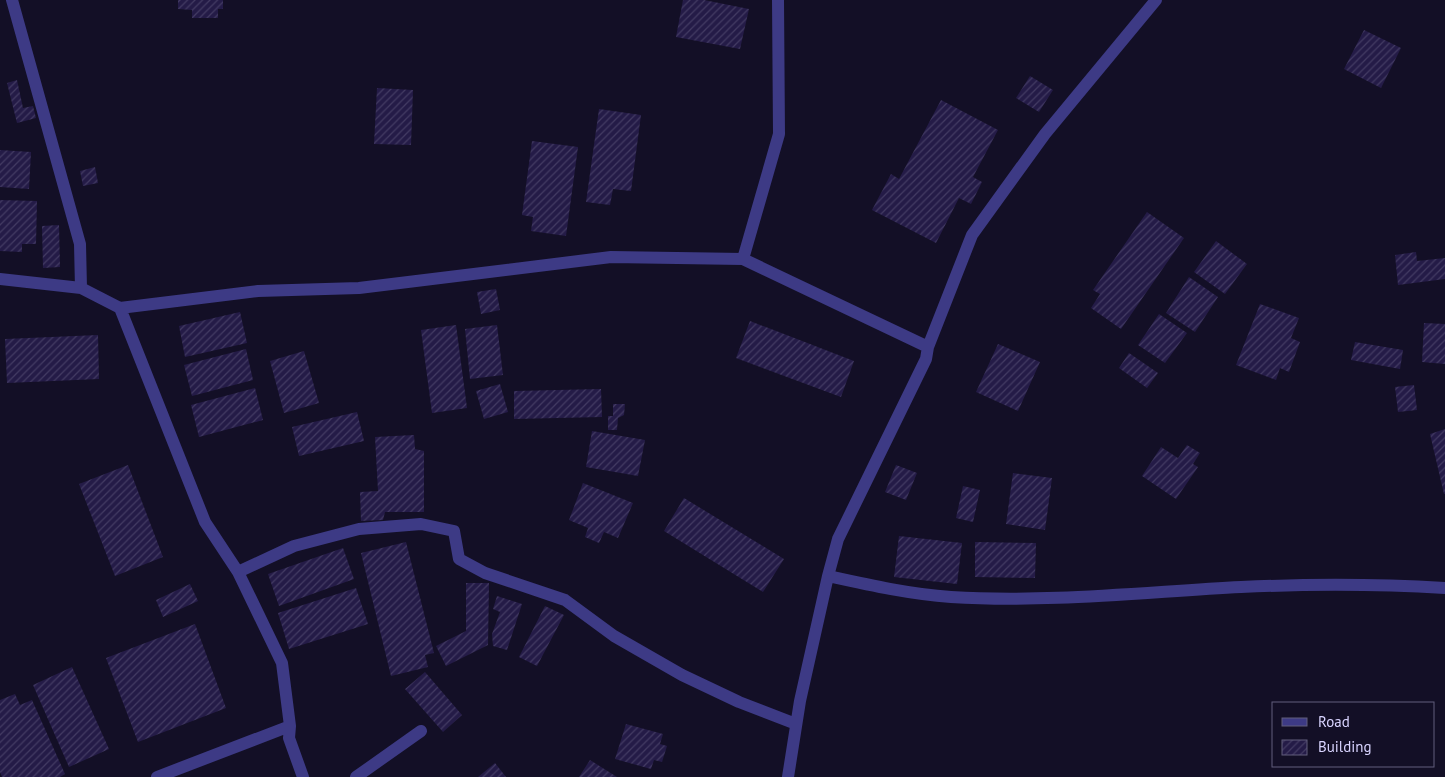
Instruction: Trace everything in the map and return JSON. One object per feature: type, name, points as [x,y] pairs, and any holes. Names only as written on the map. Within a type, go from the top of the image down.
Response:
[{"type":"street","points":[[12,0],[80,244],[81,288]]},
{"type":"street","points":[[743,259],[779,134],[778,0]]},
{"type":"street","points":[[788,777],[796,724],[828,576],[838,539],[926,360],[928,347],[972,235],[1045,134],[1156,0]]},
{"type":"street","points":[[0,279],[81,288],[120,308],[258,291],[360,288],[611,257],[743,259],[928,347]]},
{"type":"street","points":[[120,308],[205,522],[238,572],[282,663],[290,726],[289,738],[303,777]]},
{"type":"street","points":[[238,572],[294,546],[360,529],[421,524],[454,531],[460,559],[485,573],[565,600],[614,636],[682,675],[739,702],[796,724]]},
{"type":"street","points":[[828,576],[892,590],[951,597],[997,598],[1100,597],[1242,587],[1398,585],[1445,588]]},
{"type":"street","points":[[157,777],[290,726]]},
{"type":"street","points":[[356,777],[421,731]]},
{"type":"building","points":[[178,0],[223,0],[223,9],[218,9],[218,18],[192,18],[192,10],[178,9]]},
{"type":"building","points":[[683,0],[704,0],[749,9],[740,49],[676,37]]},
{"type":"building","points":[[1364,30],[1401,48],[1381,88],[1344,69]]},
{"type":"building","points":[[1030,76],[1053,90],[1039,112],[1016,98]]},
{"type":"building","points":[[17,80],[23,108],[33,106],[36,118],[17,123],[7,83]]},
{"type":"building","points":[[377,88],[413,90],[411,145],[374,144]]},
{"type":"building","points":[[941,100],[998,130],[973,177],[982,182],[971,204],[959,198],[936,243],[872,210],[891,174],[899,179]]},
{"type":"building","points":[[599,109],[641,115],[631,191],[613,189],[610,205],[586,202]]},
{"type":"building","points":[[532,141],[578,147],[566,236],[531,231],[533,217],[522,215]]},
{"type":"building","points":[[0,150],[31,152],[29,189],[0,187]]},
{"type":"building","points":[[95,167],[98,183],[83,186],[80,171]]},
{"type":"building","points":[[0,200],[37,201],[36,244],[22,244],[22,252],[0,251]]},
{"type":"building","points":[[1147,212],[1184,238],[1121,329],[1091,308],[1100,294],[1093,290]]},
{"type":"building","points":[[59,225],[60,267],[43,268],[42,226]]},
{"type":"building","points":[[1216,241],[1247,264],[1225,294],[1194,272]]},
{"type":"building","points":[[1416,252],[1417,261],[1445,258],[1445,279],[1398,285],[1395,255]]},
{"type":"building","points":[[1189,277],[1218,297],[1195,332],[1166,313]]},
{"type":"building","points":[[496,289],[500,310],[481,314],[477,292]]},
{"type":"building","points":[[1260,304],[1299,318],[1291,338],[1300,342],[1289,372],[1280,368],[1276,380],[1236,365]]},
{"type":"building","points":[[240,312],[247,343],[185,357],[179,326]]},
{"type":"building","points":[[1159,314],[1187,333],[1165,363],[1138,345]]},
{"type":"building","points":[[750,321],[854,361],[841,397],[736,358]]},
{"type":"building","points":[[1424,323],[1445,324],[1445,364],[1422,362]]},
{"type":"building","points":[[456,325],[467,408],[432,413],[421,330]]},
{"type":"building","points":[[497,325],[503,375],[470,379],[465,329]]},
{"type":"building","points":[[98,335],[99,379],[7,383],[5,339]]},
{"type":"building","points":[[1355,342],[1403,350],[1400,369],[1351,360]]},
{"type":"building","points":[[998,344],[1040,362],[1018,411],[976,392]]},
{"type":"building","points":[[246,349],[253,380],[192,396],[184,365]]},
{"type":"building","points":[[304,351],[319,403],[284,413],[270,361]]},
{"type":"building","points":[[1129,353],[1158,373],[1147,388],[1119,368]]},
{"type":"building","points":[[500,384],[508,412],[484,419],[476,391]]},
{"type":"building","points":[[1414,385],[1417,410],[1398,412],[1395,387]]},
{"type":"building","points":[[255,388],[263,420],[199,437],[191,405]]},
{"type":"building","points":[[601,389],[602,417],[514,419],[514,391]]},
{"type":"building","points":[[613,404],[625,404],[624,415],[618,418],[617,430],[608,430],[608,416],[613,416]]},
{"type":"building","points":[[357,412],[364,441],[299,456],[292,427]]},
{"type":"building","points":[[1445,429],[1445,494],[1444,494],[1430,434]]},
{"type":"building","points":[[592,431],[645,440],[638,476],[586,467]]},
{"type":"building","points":[[414,435],[415,449],[424,451],[424,512],[385,512],[383,520],[361,521],[360,492],[378,491],[375,437]]},
{"type":"building","points":[[1187,445],[1200,453],[1193,464],[1198,467],[1176,499],[1142,476],[1161,447],[1178,458]]},
{"type":"building","points":[[128,465],[163,557],[115,576],[79,484]]},
{"type":"building","points":[[896,465],[917,473],[906,500],[885,492]]},
{"type":"building","points":[[1013,473],[1052,478],[1045,530],[1006,524]]},
{"type":"building","points":[[583,483],[633,503],[618,538],[604,532],[599,543],[585,537],[588,528],[569,520]]},
{"type":"building","points":[[963,486],[980,490],[973,522],[956,518]]},
{"type":"building","points":[[684,498],[784,559],[763,592],[664,531]]},
{"type":"building","points":[[899,536],[962,543],[957,584],[894,577]]},
{"type":"building","points":[[406,542],[434,653],[425,655],[428,667],[391,676],[361,553]]},
{"type":"building","points":[[975,542],[1036,543],[1035,578],[975,577]]},
{"type":"building","points":[[343,548],[354,579],[279,606],[268,574]]},
{"type":"building","points":[[466,583],[489,583],[488,645],[446,666],[436,646],[466,631]]},
{"type":"building","points":[[190,584],[198,601],[163,617],[156,600]]},
{"type":"building","points":[[356,588],[368,624],[289,649],[278,613]]},
{"type":"building","points":[[497,596],[522,604],[507,650],[493,646],[492,634],[500,612],[493,609]]},
{"type":"building","points":[[545,606],[564,615],[537,666],[519,657]]},
{"type":"building","points":[[195,624],[226,708],[138,742],[106,658]]},
{"type":"building","points":[[72,667],[109,749],[69,767],[33,685]]},
{"type":"building","points":[[425,672],[462,715],[443,732],[405,689]]},
{"type":"building","points":[[15,694],[20,705],[32,700],[65,774],[60,777],[2,777],[0,772],[0,700]]},
{"type":"building","points":[[626,724],[663,734],[660,744],[667,746],[662,762],[654,760],[651,769],[615,759]]},
{"type":"building","points":[[590,760],[617,777],[579,777]]},
{"type":"building","points":[[495,763],[506,777],[478,777]]}]
